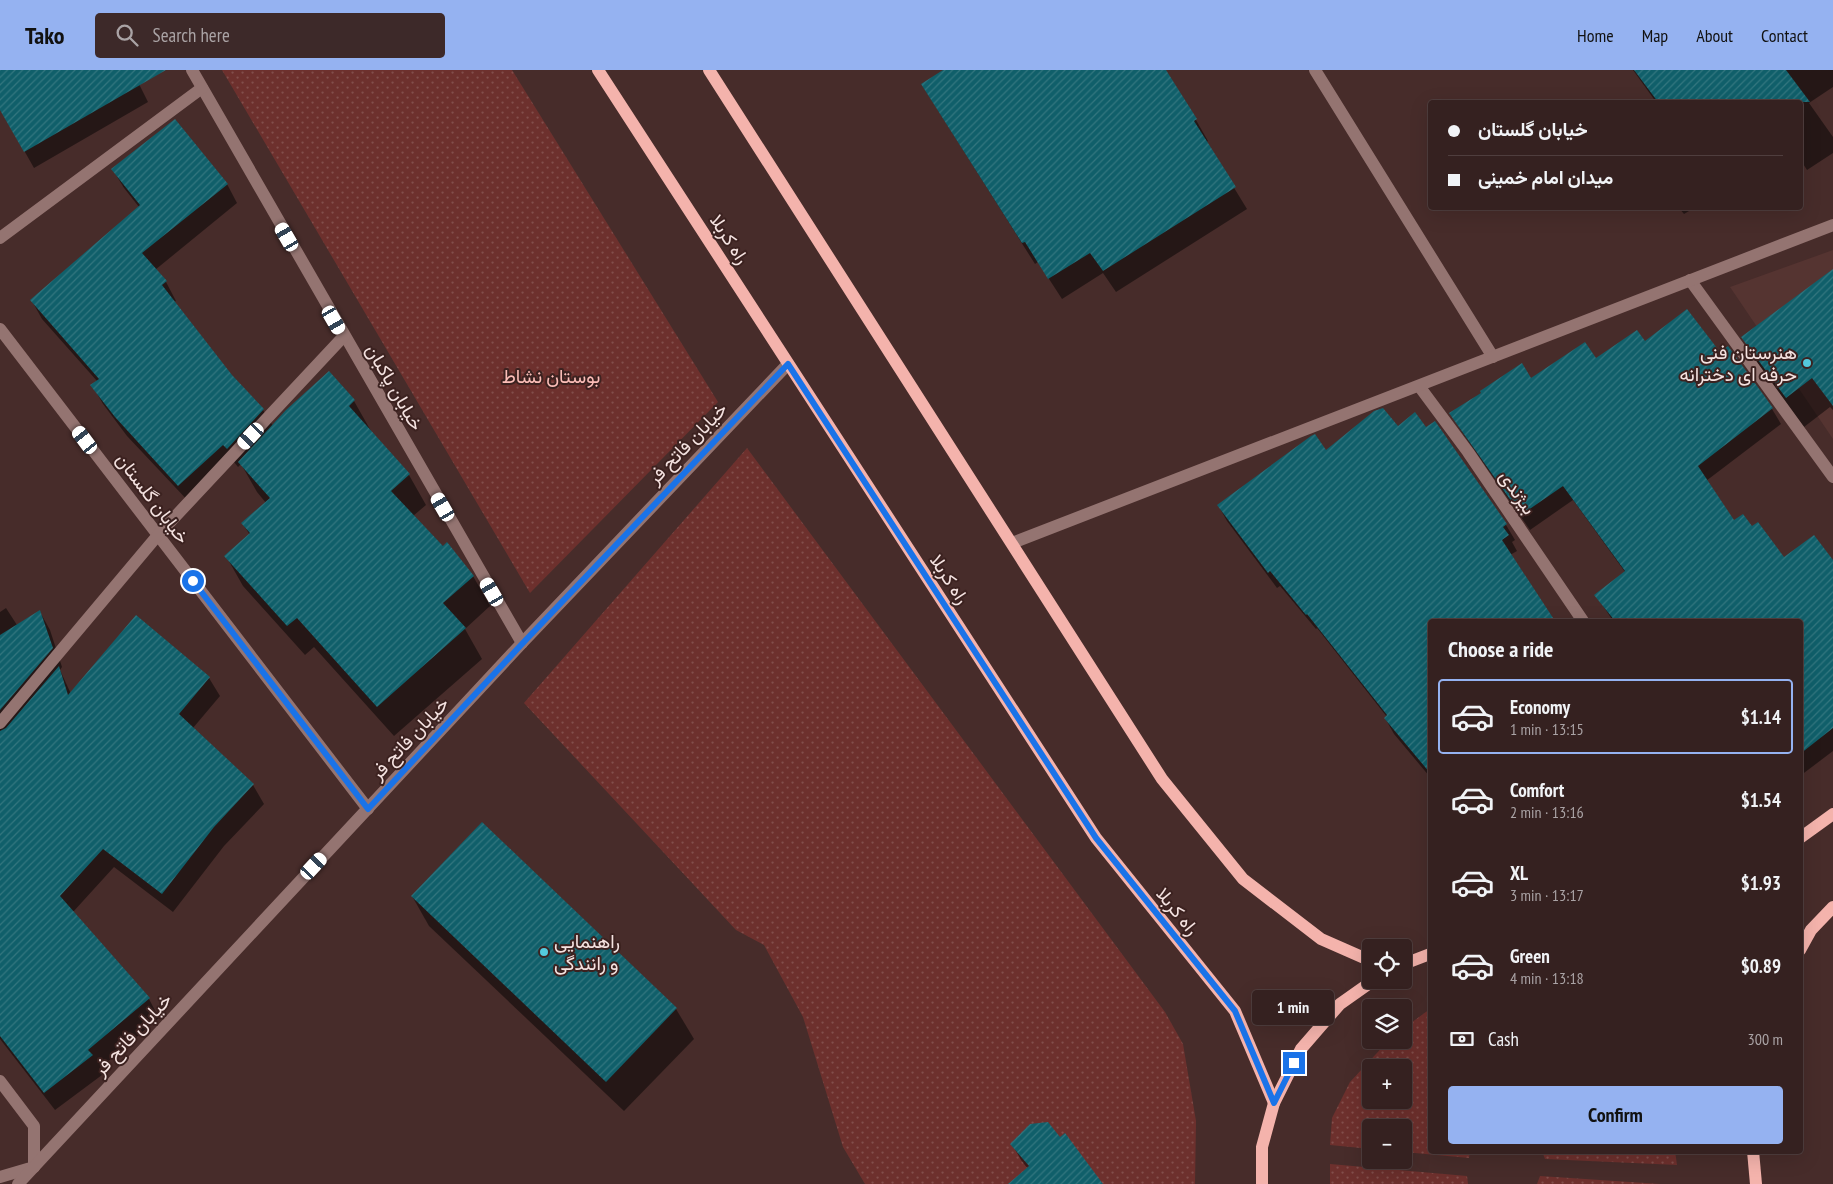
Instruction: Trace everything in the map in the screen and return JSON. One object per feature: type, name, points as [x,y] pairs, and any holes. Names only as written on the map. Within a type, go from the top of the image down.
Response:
[{"type":"main road","name":"راه کربلا","points":[[598,70],[1096,838],[1235,1011],[1274,1103]]},
{"type":"main road","points":[[710,70],[1162,779],[1243,879],[1321,939],[1362,957]]},
{"type":"main road","points":[[1803,836],[1833,814]]},
{"type":"main road","points":[[1803,945],[1811,930],[1833,907]]},
{"type":"main road","points":[[1412,961],[1428,955]]},
{"type":"main road","points":[[1262,1184],[1262,1147],[1274,1103],[1301,1049],[1340,1004],[1362,988]]},
{"type":"main road","points":[[1753,1154],[1756,1184]]},
{"type":"street","name":"خیابان پاکبان","points":[[192,70],[522,644]]},
{"type":"street","points":[[1315,70],[1494,357]]},
{"type":"street","points":[[0,238],[202,88]]},
{"type":"street","points":[[1012,544],[1833,225]]},
{"type":"street","points":[[1690,280],[1833,477]]},
{"type":"street","name":"خیابان گلستان","points":[[0,329],[368,809]]},
{"type":"street","points":[[0,722],[158,535],[344,336]]},
{"type":"street","name":"خیابان فاتح فر","points":[[18,1184],[522,644],[788,364]]},
{"type":"street","name":"بیژندی","points":[[1419,386],[1468,452],[1582,619]]},
{"type":"street","points":[[0,1081],[34,1126],[34,1167],[0,1177]]},
{"type":"shaded area","name":"هنرستان فنی حرفه ای دخترانه","points":[[1833,250],[1833,439],[1730,287]]},
{"type":"green space","name":"بوستان نشاط","points":[[222,70],[512,70],[718,402],[530,593]]},
{"type":"green space","points":[[747,448],[1165,1012],[1183,1044],[1196,1121],[1195,1184],[865,1184],[843,1147],[803,1017],[764,945],[736,930],[524,703]]},
{"type":"green space","points":[[1428,1010],[1428,1154],[1470,1154],[1469,1158],[1412,1153],[1412,1119],[1362,1119],[1362,1148],[1330,1145],[1332,1118],[1350,1082],[1362,1069],[1362,1109],[1412,1109],[1412,1059],[1371,1059],[1381,1049],[1412,1049],[1412,1022]]},
{"type":"green space","points":[[1543,1154],[1675,1154],[1677,1165],[1545,1159]]},
{"type":"green space","points":[[1330,1164],[1362,1167],[1362,1169],[1387,1169],[1467,1176],[1468,1184],[1330,1184]]},
{"type":"green space","points":[[1540,1176],[1660,1184],[1537,1184]]},
{"type":"building","points":[[0,70],[166,70],[24,152],[0,110]]},
{"type":"building","points":[[943,70],[1166,70],[1197,119],[1194,121],[1236,187],[1103,271],[1090,253],[1048,279],[1025,242],[1022,243],[921,84]]},
{"type":"building","points":[[1634,70],[1786,70],[1810,102],[1803,102],[1803,100],[1656,100]]},
{"type":"building","points":[[175,119],[228,184],[142,253],[167,281],[162,285],[232,375],[264,409],[227,449],[223,445],[178,486],[115,417],[90,385],[99,379],[30,300],[140,205],[111,169]]},
{"type":"building","points":[[1833,269],[1833,406],[1812,378],[1786,398],[1741,337]]},
{"type":"building","points":[[1687,309],[1720,352],[1728,346],[1773,408],[1698,466],[1734,520],[1743,514],[1752,526],[1758,522],[1784,557],[1814,535],[1833,560],[1833,728],[1803,752],[1803,619],[1613,619],[1594,595],[1625,571],[1563,486],[1521,515],[1449,413],[1481,393],[1480,391],[1522,363],[1531,378],[1585,342],[1596,358],[1637,330],[1645,341]]},
{"type":"building","points":[[329,371],[355,400],[349,406],[410,474],[391,491],[443,546],[447,542],[474,576],[443,603],[466,628],[377,707],[297,618],[287,626],[224,556],[250,533],[241,523],[270,498],[238,462],[286,410]]},
{"type":"building","points":[[1383,408],[1398,426],[1415,412],[1426,427],[1435,421],[1507,524],[1503,527],[1509,535],[1502,540],[1554,619],[1428,619],[1428,771],[1384,718],[1387,715],[1307,614],[1270,571],[1268,573],[1217,505],[1311,436],[1315,434],[1326,450],[1374,411]]},
{"type":"building","points":[[40,610],[53,648],[0,710],[0,635]]},
{"type":"building","points":[[136,615],[210,677],[179,714],[254,784],[214,827],[162,894],[103,849],[60,896],[150,998],[88,1050],[93,1055],[44,1093],[0,1036],[0,731],[6,728],[59,666],[68,695]]},
{"type":"building","name":"راهنمایی و رانندگی","points":[[482,822],[677,1008],[606,1082],[411,896]]},
{"type":"building","points":[[1048,1122],[1060,1137],[1065,1133],[1103,1184],[1008,1184],[1029,1166],[1010,1144],[1030,1124]]},
{"type":"place","name":"هنرستان فنی حرفه ای دخترانه","points":[[1807,363]]},
{"type":"place","name":"راهنمایی و رانندگی","points":[[544,952]]},
{"type":"route","points":[[193,581],[368,809],[788,364],[1096,838],[1235,1011],[1274,1103],[1294,1063]]}]
